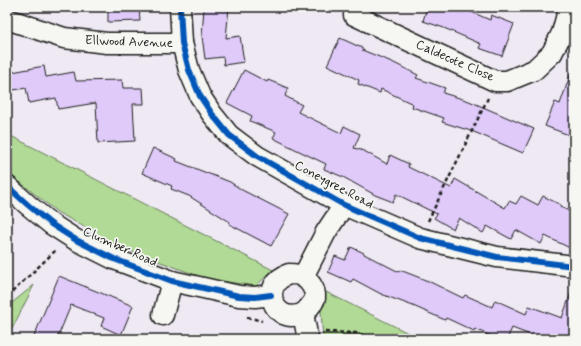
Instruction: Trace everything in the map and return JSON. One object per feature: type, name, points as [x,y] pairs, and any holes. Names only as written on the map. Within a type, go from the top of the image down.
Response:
[{"type":"street","name":"Coneygree Road","points":[[180,7],[182,43],[189,70],[200,96],[229,135],[258,156],[344,205],[420,238],[497,256],[574,266]]},
{"type":"street","name":"Caldecote Close","points":[[354,15],[496,81],[507,81],[534,70],[552,53],[562,32],[569,7]]},
{"type":"street","name":"Ellwood Avenue","points":[[7,19],[64,38],[107,44],[182,43]]},
{"type":"street","name":"Clumber Road","points":[[7,186],[28,206],[51,224],[76,240],[114,259],[172,281],[239,296],[271,296]]},
{"type":"street","points":[[303,276],[326,232],[344,205]]},
{"type":"street","points":[[289,274],[300,275],[307,279],[312,286],[315,298],[307,311],[303,314],[288,316],[283,314],[275,307],[271,296],[274,285],[278,280],[289,274]]},
{"type":"street","points":[[163,315],[172,281]]},
{"type":"street","points":[[303,314],[308,339]]},
{"type":"path","points":[[420,238],[496,81]]},
{"type":"path","points":[[7,297],[60,246]]},
{"type":"green space","points":[[7,134],[273,270],[256,286],[207,279],[125,249],[57,212],[10,174],[7,170]]},
{"type":"green space","points":[[34,285],[7,339],[7,307]]},
{"type":"green space","points":[[324,291],[420,339],[323,339],[321,311]]},
{"type":"building","points":[[108,7],[139,7],[140,21],[108,22]]},
{"type":"building","points":[[204,7],[229,7],[226,38],[240,36],[244,62],[224,65],[223,57],[205,59],[202,36]]},
{"type":"building","points":[[427,7],[460,7],[490,20],[491,15],[514,24],[502,56],[479,48],[481,44],[444,28],[423,21]]},
{"type":"building","points":[[340,38],[362,48],[362,50],[392,62],[418,75],[416,78],[445,88],[443,93],[469,101],[534,129],[523,153],[474,132],[442,122],[444,118],[412,107],[413,104],[381,89],[380,93],[358,84],[359,80],[327,65]]},
{"type":"building","points":[[44,66],[46,77],[74,72],[76,81],[122,80],[123,88],[143,88],[144,104],[133,104],[135,141],[98,143],[96,103],[58,109],[56,98],[29,103],[26,88],[7,91],[7,73]]},
{"type":"building","points":[[244,70],[267,82],[268,80],[288,88],[285,96],[302,105],[298,112],[341,133],[344,126],[360,134],[354,148],[364,151],[387,164],[390,155],[409,164],[408,167],[451,188],[455,179],[505,208],[509,201],[516,204],[521,196],[538,205],[543,196],[561,205],[560,207],[574,213],[574,240],[570,248],[545,236],[541,244],[516,230],[511,239],[487,226],[483,233],[459,218],[453,229],[434,218],[437,214],[396,194],[393,202],[375,195],[343,177],[324,169],[326,164],[273,138],[276,132],[250,121],[252,116],[227,103]]},
{"type":"building","points":[[572,70],[574,71],[574,137],[545,126],[555,102],[560,104]]},
{"type":"building","points":[[153,148],[177,159],[176,161],[230,182],[242,190],[289,214],[271,246],[229,224],[230,222],[189,196],[171,189],[172,186],[142,173]]},
{"type":"building","points":[[351,247],[399,272],[400,270],[428,281],[463,298],[465,295],[492,307],[495,300],[526,314],[529,306],[562,318],[572,290],[574,290],[574,339],[541,339],[512,328],[507,339],[498,339],[475,329],[474,331],[446,318],[445,320],[381,294],[353,279],[351,282],[328,272],[335,256],[345,260]]},
{"type":"building","points":[[59,276],[133,306],[121,335],[101,326],[104,318],[71,305],[57,339],[33,339]]},
{"type":"cycle path","points":[[180,7],[182,43],[189,70],[200,96],[229,135],[257,156],[344,205],[420,238],[497,257],[574,266]]},
{"type":"cycle path","points":[[7,186],[51,224],[76,240],[114,259],[172,281],[239,296],[255,297],[271,295]]}]
